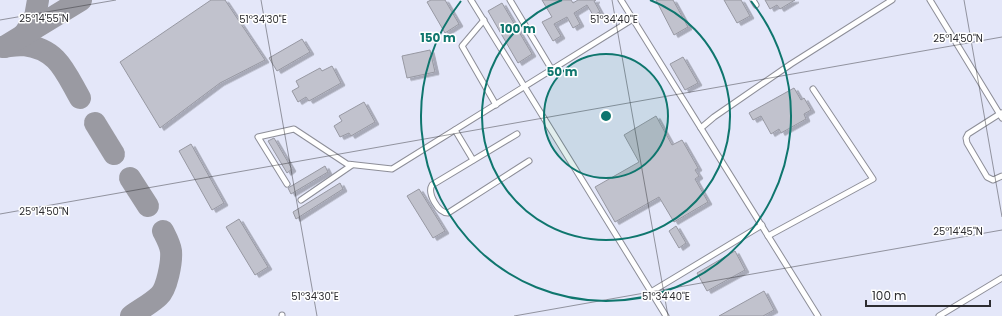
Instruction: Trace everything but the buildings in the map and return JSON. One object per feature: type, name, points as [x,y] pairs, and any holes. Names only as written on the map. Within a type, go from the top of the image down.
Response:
[{"type":"lane","points":[[472,0],[524,87],[666,316]]},
{"type":"lane","points":[[510,0],[552,70]]},
{"type":"lane","points":[[621,0],[818,316]]},
{"type":"lane","points":[[753,0],[756,5]]},
{"type":"lane","points":[[700,128],[791,64],[892,0]]},
{"type":"lane","points":[[930,0],[1001,115],[968,134],[966,141],[987,177],[993,180],[1002,176]]},
{"type":"lane","points":[[287,184],[258,137],[294,129],[347,164],[392,169],[633,19]]},
{"type":"lane","points":[[484,20],[462,46],[496,105]]},
{"type":"lane","points":[[768,236],[873,179],[813,89]]},
{"type":"lane","points":[[455,130],[473,160]]},
{"type":"lane","points":[[517,134],[430,187],[430,192],[441,211],[445,213],[452,211],[529,161]]},
{"type":"lane","points":[[301,200],[352,165]]},
{"type":"lane","points":[[651,292],[762,225]]},
{"type":"lane","points":[[938,316],[1002,278]]},
{"type":"shaded area","points":[[0,0],[1002,0],[1002,316],[0,316]]},
{"type":"taxiway","points":[[23,35],[35,17],[38,0]]},
{"type":"taxiway","points":[[4,47],[81,0]]},
{"type":"taxiway","points":[[3,47],[24,45],[36,47],[45,51],[53,57],[65,71],[80,98]]},
{"type":"taxiway","points":[[95,123],[114,154]]},
{"type":"taxiway","points":[[130,178],[148,206]]},
{"type":"taxiway","points":[[131,316],[156,299],[162,293],[167,282],[171,251],[163,231]]}]
